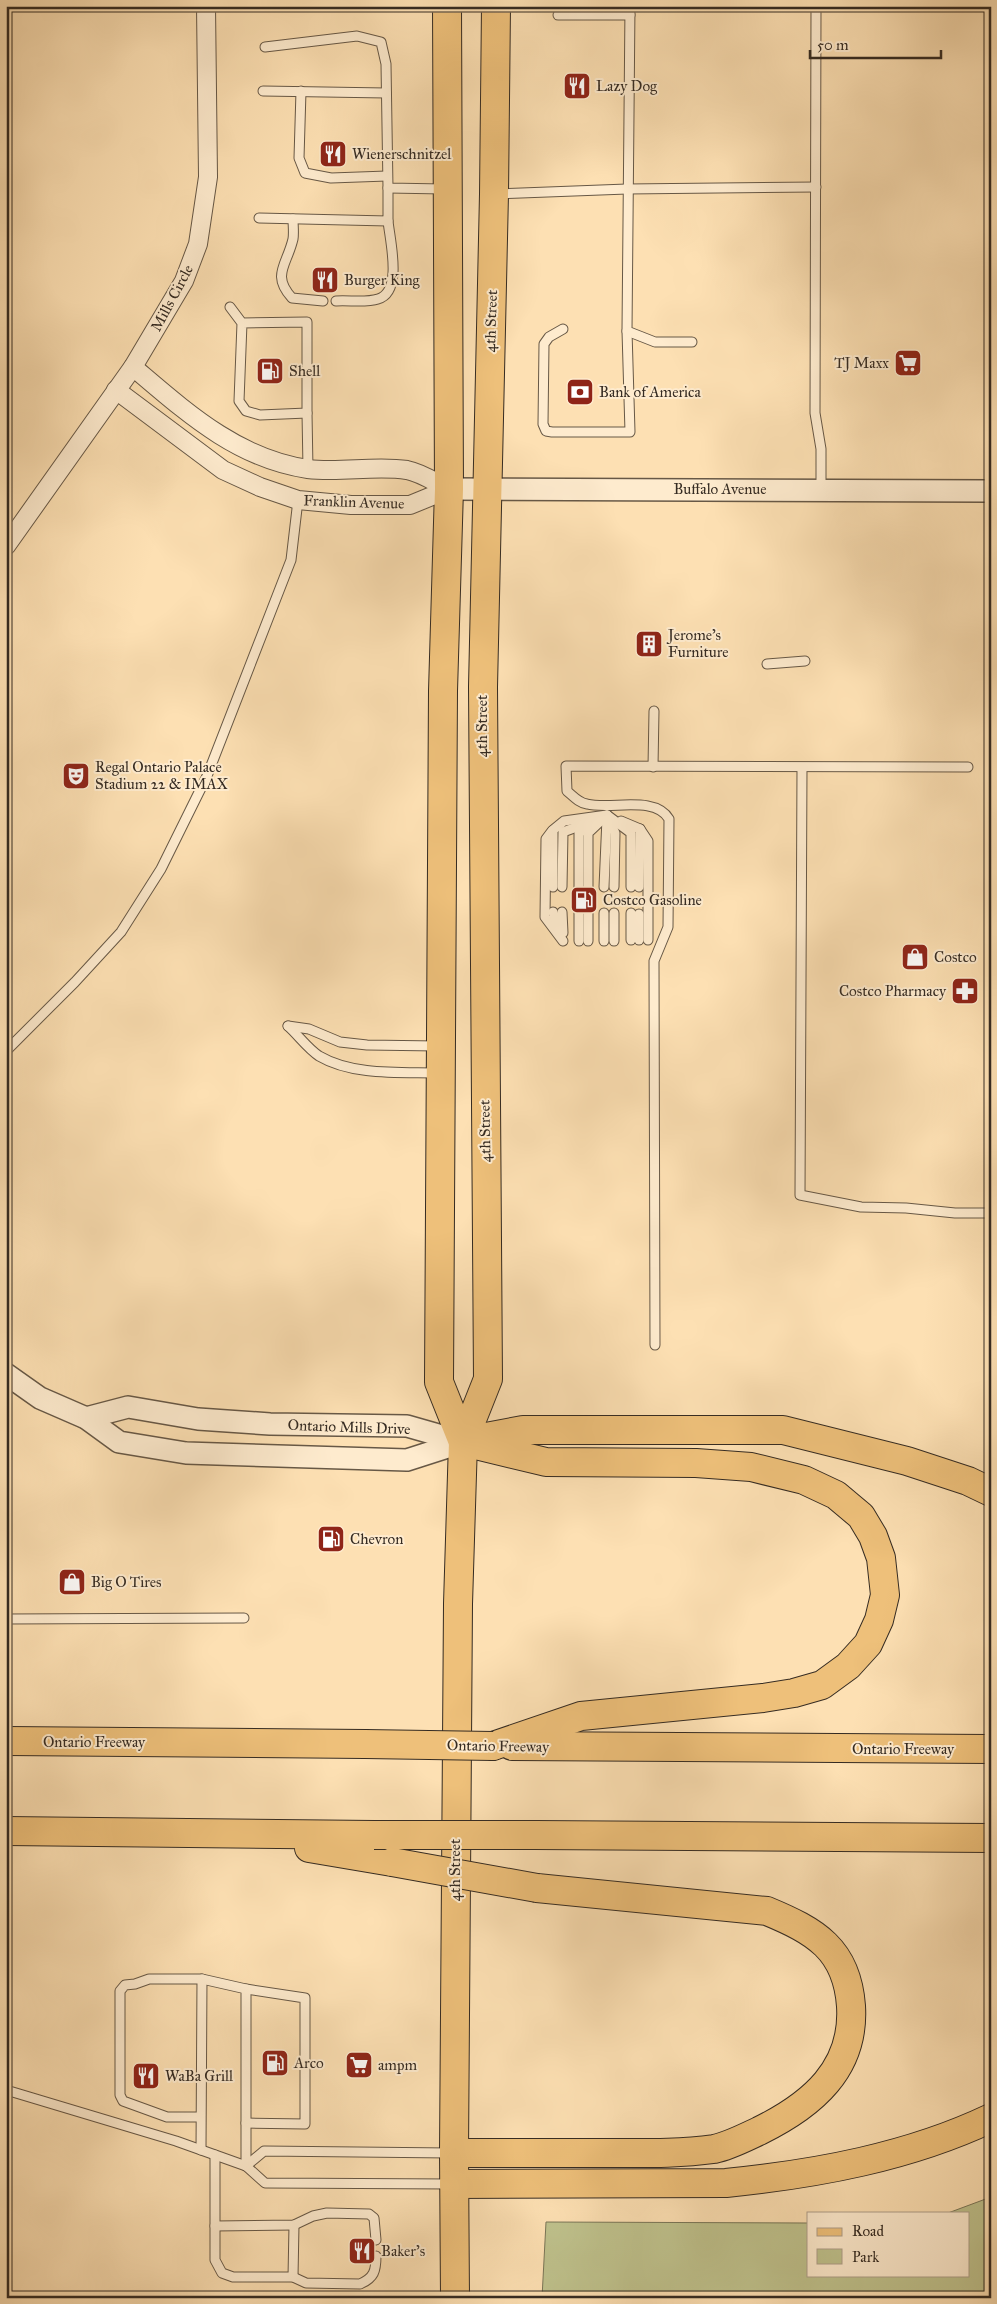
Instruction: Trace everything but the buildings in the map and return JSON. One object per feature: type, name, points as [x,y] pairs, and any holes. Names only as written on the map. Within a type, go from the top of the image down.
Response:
[{"type":"main road","name":"4th Street","points":[[447,6],[449,489],[443,691],[439,1382],[463,1442]]},
{"type":"main road","name":"4th Street","points":[[455,2298],[454,2153],[458,1604],[463,1442],[488,1379],[482,774],[496,6]]},
{"type":"main road","points":[[463,1442],[523,1430],[783,1430],[841,1446],[907,1460],[968,1481],[991,1492]]},
{"type":"main road","points":[[463,1442],[546,1462],[696,1464],[742,1467],[804,1480],[836,1495],[861,1516],[873,1536],[881,1558],[885,1595],[868,1644],[848,1666],[822,1685],[794,1693],[763,1698],[581,1716],[541,1738]]},
{"type":"main road","name":"Ontario Freeway","points":[[6,1741],[493,1746],[541,1738],[991,1749]]},
{"type":"main road","points":[[6,1831],[991,1838]]},
{"type":"main road","points":[[229,1834],[537,1888],[767,1911],[801,1925],[824,1941],[845,1976],[850,1995],[852,2022],[848,2043],[842,2059],[830,2079],[807,2102],[780,2120],[743,2138],[716,2149],[669,2153],[454,2153]]},
{"type":"main road","points":[[454,2184],[697,2184],[767,2179],[879,2157],[933,2141],[991,2118]]},
{"type":"street","name":"Mills Circle","points":[[6,546],[132,367],[184,281],[198,244],[208,177],[206,6]]},
{"type":"street","points":[[132,367],[202,424],[232,443],[272,459],[308,469],[408,470],[449,489]]},
{"type":"street","name":"Franklin Avenue","points":[[116,390],[223,470],[260,487],[298,500],[351,505],[410,505],[449,489]]},
{"type":"street","name":"Buffalo Avenue","points":[[449,489],[991,491]]},
{"type":"street","name":"Ontario Mills Drive","points":[[6,1374],[40,1398],[86,1418],[119,1442],[186,1453],[407,1460],[463,1442]]},
{"type":"street","name":"Ontario Mills Drive","points":[[86,1418],[128,1408],[198,1419],[234,1422],[408,1426],[463,1442]]},
{"type":"lane","points":[[816,6],[815,413],[820,449],[820,490]]},
{"type":"lane","points":[[558,15],[630,11],[630,141],[627,189],[627,330],[630,432],[546,431],[543,424],[543,350],[549,337],[563,329]]},
{"type":"lane","points":[[265,47],[357,36],[381,42],[386,64],[388,221],[393,262],[393,284],[387,295],[377,299],[336,301]]},
{"type":"lane","points":[[263,91],[386,93]]},
{"type":"lane","points":[[301,91],[299,158],[304,173],[331,178],[388,176]]},
{"type":"lane","points":[[494,194],[627,189],[816,187]]},
{"type":"lane","points":[[388,188],[447,189]]},
{"type":"lane","points":[[259,218],[388,221]]},
{"type":"lane","points":[[294,219],[293,238],[280,277],[282,288],[292,298],[323,301]]},
{"type":"lane","points":[[230,307],[242,322],[239,401],[246,411],[260,415],[307,413]]},
{"type":"lane","points":[[242,322],[307,322],[308,469]]},
{"type":"lane","points":[[627,330],[656,342],[692,342]]},
{"type":"lane","points":[[6,1051],[87,970],[121,932],[161,869],[207,776],[292,560],[298,500]]},
{"type":"lane","points":[[767,664],[805,661]]},
{"type":"lane","points":[[654,711],[654,767]]},
{"type":"lane","points":[[655,1345],[654,961],[668,927],[668,819],[664,811],[653,806],[586,804],[576,799],[567,791],[566,766],[968,767]]},
{"type":"lane","points":[[802,768],[800,1195],[860,1207],[906,1208],[955,1213],[991,1213]]},
{"type":"lane","points":[[607,805],[607,815],[615,833],[609,887]]},
{"type":"lane","points":[[552,830],[558,887],[563,832],[607,815]]},
{"type":"lane","points":[[583,887],[588,833],[607,815]]},
{"type":"lane","points":[[607,815],[631,832],[635,887],[640,829]]},
{"type":"lane","points":[[558,912],[563,941],[545,918],[546,839],[552,830],[564,821],[607,815],[640,829],[648,841],[639,940],[635,914]]},
{"type":"lane","points":[[583,913],[583,941]]},
{"type":"lane","points":[[609,913],[609,941]]},
{"type":"lane","points":[[288,1026],[309,1029],[340,1042],[367,1045],[442,1060],[368,1070],[343,1065],[319,1056],[288,1026]]},
{"type":"lane","points":[[6,1619],[244,1618]]},
{"type":"lane","points":[[201,2117],[167,2116],[123,2101],[120,2095],[120,1991],[125,1985],[135,1984],[149,1978],[202,1979],[246,1989],[305,1998],[305,2124],[246,2123]]},
{"type":"lane","points":[[201,2150],[202,1979]]},
{"type":"lane","points":[[246,1989],[246,2166]]},
{"type":"lane","points":[[6,2090],[201,2150],[246,2166],[265,2183],[454,2184]]},
{"type":"lane","points":[[246,2166],[264,2151],[454,2153]]},
{"type":"lane","points":[[215,2155],[215,2260],[222,2273],[233,2277],[294,2277],[306,2283],[360,2284],[368,2281],[374,2275],[376,2256]]},
{"type":"lane","points":[[215,2226],[294,2225],[313,2216],[327,2213],[369,2214],[374,2218],[376,2240]]},
{"type":"lane","points":[[294,2225],[294,2277]]},
{"type":"green space","points":[[991,2197],[991,2298],[542,2298],[546,2222],[807,2223],[807,2276],[970,2276],[970,2212],[951,2212]]},
{"type":"place","name":"Lazy Dog","points":[[577,86]]},
{"type":"place","name":"Wienerschnitzel","points":[[333,154]]},
{"type":"place","name":"Burger King","points":[[325,280]]},
{"type":"place","name":"TJ Maxx","points":[[908,363]]},
{"type":"place","name":"Shell","points":[[270,371]]},
{"type":"place","name":"Bank of America","points":[[580,392]]},
{"type":"place","name":"Jerome's Furniture","points":[[649,644]]},
{"type":"place","name":"Regal Ontario Palace Stadium 22 & IMAX","points":[[76,776]]},
{"type":"place","name":"Costco Gasoline","points":[[584,900]]},
{"type":"place","name":"Costco","points":[[915,957]]},
{"type":"place","name":"Costco Pharmacy","points":[[965,991]]},
{"type":"place","name":"Chevron","points":[[331,1539]]},
{"type":"place","name":"Big O Tires","points":[[72,1582]]},
{"type":"place","name":"Arco","points":[[275,2063]]},
{"type":"place","name":"ampm","points":[[359,2065]]},
{"type":"place","name":"WaBa Grill","points":[[146,2076]]},
{"type":"place","name":"Baker's","points":[[362,2251]]}]
